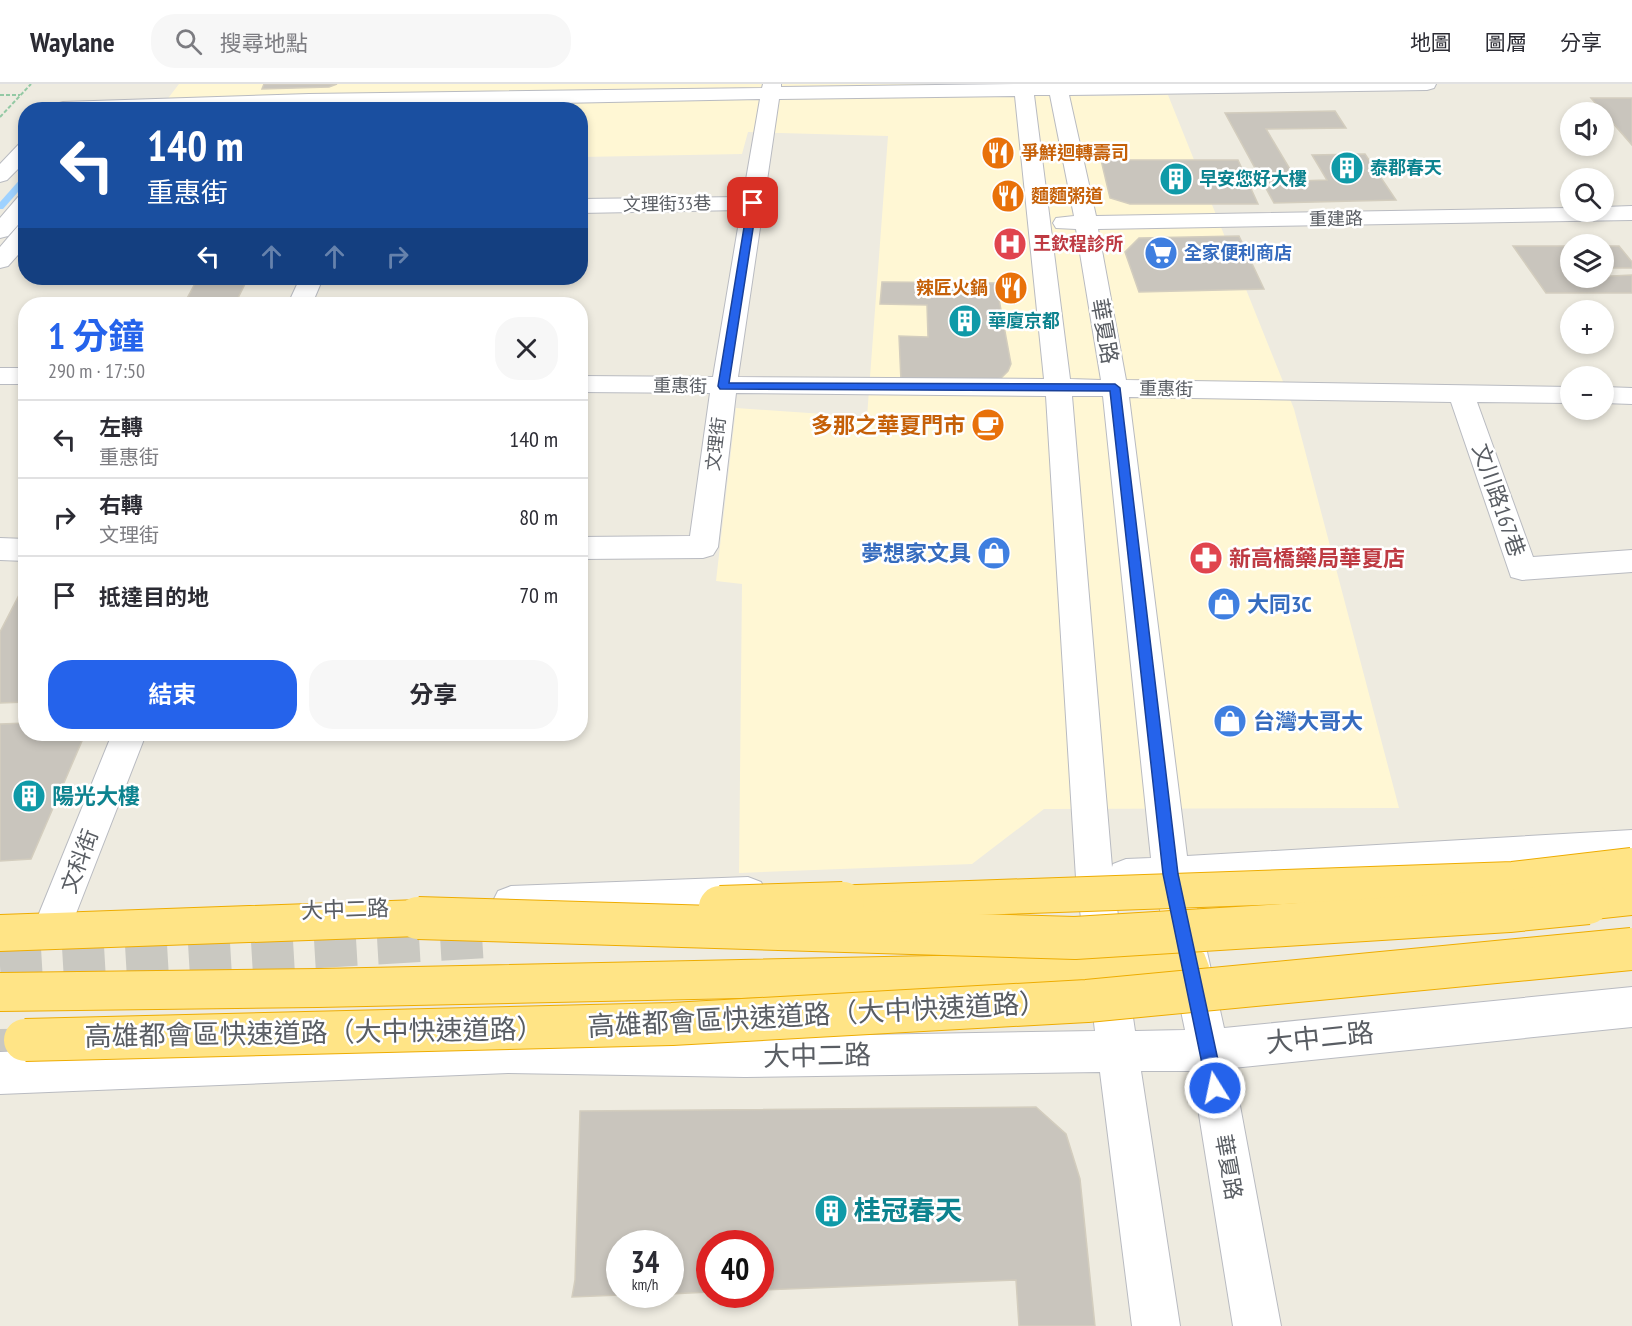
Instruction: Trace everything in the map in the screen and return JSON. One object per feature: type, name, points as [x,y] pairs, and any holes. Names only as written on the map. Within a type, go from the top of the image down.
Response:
[{"type":"highway","points":[[0,933],[1514,879],[1632,865]]},
{"type":"highway","points":[[418,918],[1076,938],[1509,911],[1632,898]]},
{"type":"highway","name":"高雄都會區快速道路（大中快速道路）","points":[[1,1068],[672,1024],[1075,1002],[1632,950]]},
{"type":"highway","points":[[0,992],[318,988],[1028,973],[1190,966]]},
{"type":"street","points":[[133,101],[772,89],[1427,84]]},
{"type":"street","points":[[68,102],[82,87]]},
{"type":"street","points":[[1023,87],[1058,388],[1094,878],[1156,1326]]},
{"type":"street","name":"華夏路","points":[[1057,87],[1086,223],[1115,388],[1170,874],[1209,1050],[1257,1326]]},
{"type":"street","points":[[133,101],[152,88]]},
{"type":"street","name":"文理街","points":[[588,548],[703,547],[724,386],[772,89]]},
{"type":"street","points":[[0,176],[18,157]]},
{"type":"street","name":"文理街33巷","points":[[588,206],[753,203]]},
{"type":"street","points":[[0,231],[18,211]]},
{"type":"street","name":"重建路","points":[[1039,222],[1632,213]]},
{"type":"street","points":[[0,261],[18,240]]},
{"type":"street","points":[[0,376],[18,376]]},
{"type":"street","name":"重惠街","points":[[588,384],[1115,388],[1560,395]]},
{"type":"street","name":"文川路167巷","points":[[1462,395],[1522,568],[1632,561]]},
{"type":"street","points":[[1614,395],[1632,396]]},
{"type":"street","points":[[0,549],[18,550]]},
{"type":"street","name":"文科街","points":[[56,921],[126,741]]},
{"type":"street","name":"大中二路","points":[[0,921],[56,921],[977,885],[1632,846]]},
{"type":"street","points":[[676,926],[934,918],[977,885]]},
{"type":"street","name":"大中二路","points":[[1,1068],[508,1053],[746,1057],[1209,1050],[1632,1007]]},
{"type":"street","points":[[648,1039],[904,1030],[1026,1053]]},
{"type":"path","points":[[0,117],[31,84]]},
{"type":"path","points":[[0,95],[20,95]]},
{"type":"shaded area","points":[[179,84],[1076,84],[1079,96],[1168,95],[1294,409],[1399,808],[1044,809],[972,864],[739,873],[742,584],[716,581],[736,408],[867,417],[888,136],[748,132],[742,154],[588,157],[588,102],[165,102]]},
{"type":"building","points":[[264,84],[337,84],[329,87],[262,89]]},
{"type":"building","points":[[1591,98],[1632,98],[1632,145],[1614,124],[1614,102],[1594,102]]},
{"type":"building","name":"泰郡春天","points":[[1335,111],[1346,128],[1266,129],[1297,181],[1327,180],[1312,155],[1365,154],[1396,200],[1274,203],[1225,113]]},
{"type":"building","name":"早安您好大樓","points":[[1101,160],[1238,160],[1258,204],[1130,204],[1110,198]]},
{"type":"building","points":[[1239,236],[1264,289],[1139,292],[1125,252],[1139,238]]},
{"type":"building","points":[[1513,246],[1560,246],[1560,288],[1614,288],[1614,276],[1632,275],[1632,293],[1546,293]]},
{"type":"building","points":[[1614,246],[1619,246],[1632,262],[1632,268],[1614,268]]},
{"type":"building","name":"華廈京都","points":[[882,282],[996,283],[1011,364],[1008,371],[1001,378],[988,381],[901,381],[899,336],[928,337],[927,305],[880,304]]},
{"type":"building","points":[[194,285],[244,285],[238,297],[188,297]]},
{"type":"building","points":[[18,597],[18,702],[0,703],[0,632]]},
{"type":"building","name":"陽光大樓","points":[[18,723],[18,741],[82,741],[31,859],[0,861],[0,724]]},
{"type":"building","name":"桂冠春天","points":[[1036,1107],[1066,1134],[1080,1179],[1095,1326],[1019,1326],[1016,1280],[774,1289],[774,1230],[696,1230],[696,1293],[684,1293],[684,1230],[606,1230],[606,1296],[572,1297],[575,1280],[580,1111]]},
{"type":"waterway","points":[[0,207],[18,187]]},
{"type":"tunnel","points":[[0,966],[488,937]]},
{"type":"tunnel","points":[[0,1050],[52,1049]]},
{"type":"place","name":"爭鮮迴轉壽司","points":[[998,153]]},
{"type":"place","name":"泰郡春天","points":[[1347,168]]},
{"type":"place","name":"早安您好大樓","points":[[1176,179]]},
{"type":"place","name":"麵麵粥道","points":[[1008,196]]},
{"type":"place","name":"王欽程診所","points":[[1010,244]]},
{"type":"place","name":"全家便利商店","points":[[1161,253]]},
{"type":"place","name":"辣匠火鍋","points":[[1011,288]]},
{"type":"place","name":"華廈京都","points":[[965,321]]},
{"type":"place","name":"多那之華夏門市","points":[[988,425]]},
{"type":"place","name":"夢想家文具","points":[[994,553]]},
{"type":"place","name":"新高橋藥局華夏店","points":[[1206,558]]},
{"type":"place","name":"大同3C","points":[[1224,604]]},
{"type":"place","name":"台灣大哥大","points":[[1230,721]]},
{"type":"place","name":"陽光大樓","points":[[29,796]]},
{"type":"place","name":"桂冠春天","points":[[831,1211]]},
{"type":"route","points":[[753,203],[724,386],[1115,388],[1170,874],[1209,1050],[1215,1088]]}]
